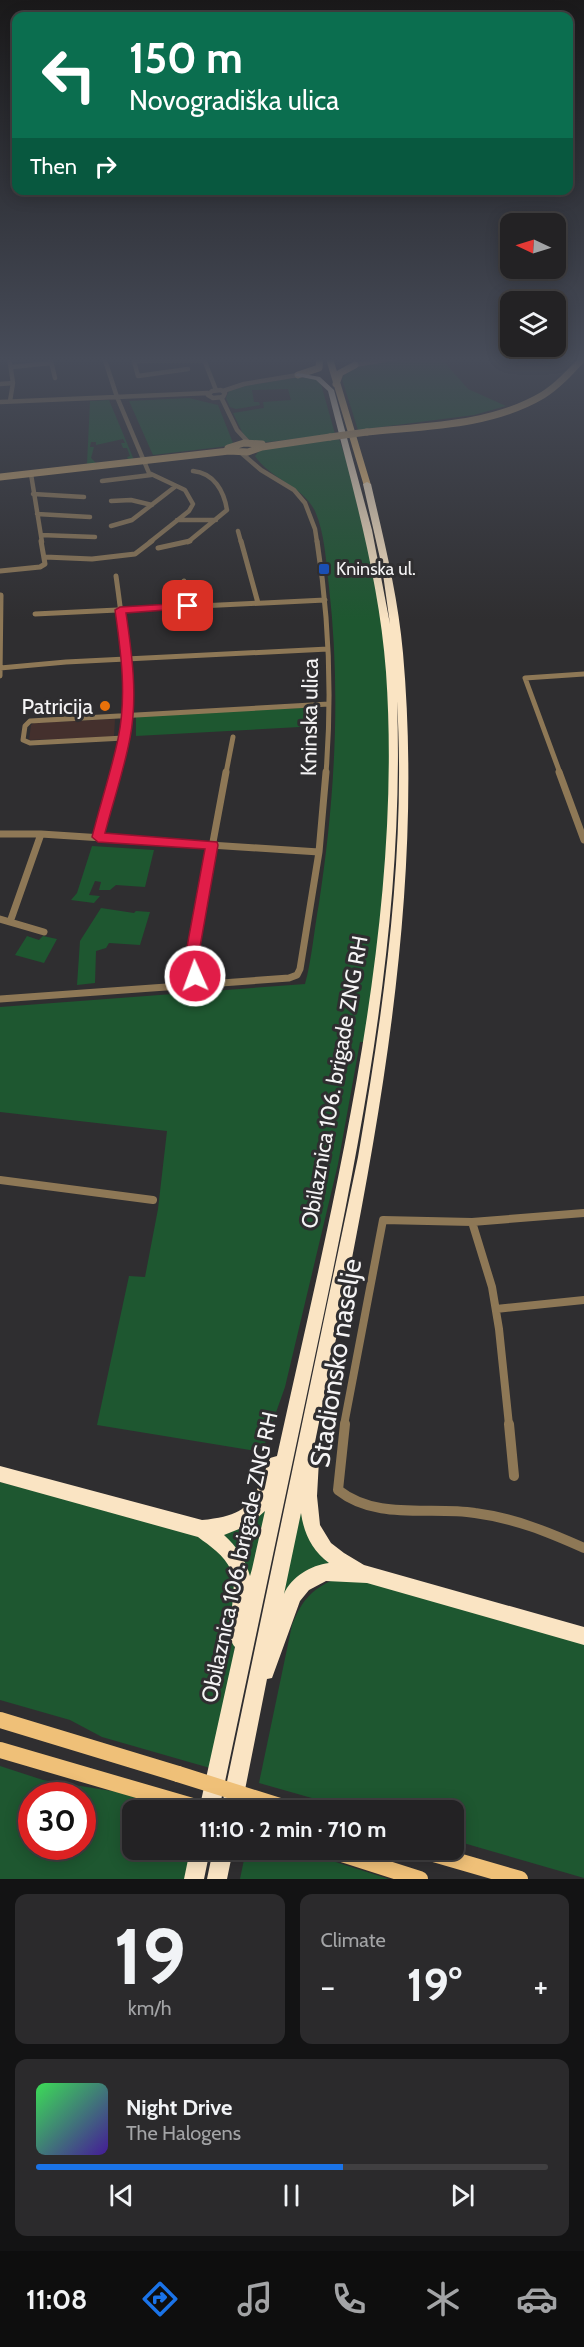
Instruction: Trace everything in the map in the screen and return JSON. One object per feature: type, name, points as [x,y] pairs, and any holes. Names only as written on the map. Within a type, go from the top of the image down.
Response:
[{"type":"highway","name":"Obilaznica 106. brigade ZNG RH","points":[[209,1800],[347,1169],[370,1043],[384,933],[393,789],[390,671],[381,591],[347,445]]},
{"type":"highway","name":"Obilaznica 106. brigade ZNG RH","points":[[233,1800],[310,1433],[380,1072],[400,893],[405,768],[402,692],[391,594],[367,484]]},
{"type":"highway","points":[[0,1474],[202,1529],[223,1528],[246,1518],[258,1508],[269,1488],[277,1460],[291,1431]]},
{"type":"highway","points":[[310,1433],[311,1460],[307,1500],[312,1530],[328,1553],[367,1574],[584,1636]]},
{"type":"highway","points":[[202,1529],[229,1550],[238,1562],[242,1574],[243,1605],[240,1621],[238,1672]]},
{"type":"highway","points":[[258,1682],[273,1654],[285,1612],[293,1595],[303,1584],[316,1575],[326,1572],[367,1574]]},
{"type":"highway","points":[[194,1879],[198,1860]]},
{"type":"highway","points":[[217,1879],[221,1860]]},
{"type":"main road","points":[[0,477],[271,445]]},
{"type":"main road","name":"Obilaznica 106. brigade ZNG RH","points":[[353,445],[367,484]]},
{"type":"main road","points":[[0,1720],[260,1800]]},
{"type":"main road","points":[[0,1750],[172,1800]]},
{"type":"main road","points":[[360,1860],[420,1879]]},
{"type":"main road","points":[[454,1860],[520,1879]]},
{"type":"street","points":[[137,445],[151,475]]},
{"type":"street","name":"Kninska ulica","points":[[251,447],[254,458],[273,476]]},
{"type":"street","name":"Kninska ulica","points":[[195,985],[289,978],[297,975],[300,969],[319,852],[327,757],[329,704],[325,600],[319,549],[308,509],[294,490],[238,448]]},
{"type":"street","points":[[158,548],[187,543],[226,512],[228,507],[217,482],[201,471],[193,471]]},
{"type":"street","points":[[0,571],[44,566],[45,557],[31,474]]},
{"type":"street","points":[[45,557],[92,559],[132,555],[177,520],[193,504],[188,494],[177,486],[151,475],[102,481]]},
{"type":"street","points":[[111,526],[126,523],[177,486]]},
{"type":"street","points":[[33,494],[84,497]]},
{"type":"street","points":[[111,501],[131,500],[152,505]]},
{"type":"street","points":[[37,514],[90,517]]},
{"type":"street","points":[[177,520],[216,520]]},
{"type":"street","points":[[238,531],[258,603]]},
{"type":"street","points":[[41,535],[95,537]]},
{"type":"street","points":[[98,837],[124,738],[127,715],[127,659],[116,576]]},
{"type":"street","points":[[184,581],[188,606]]},
{"type":"street","points":[[0,676],[1,595]]},
{"type":"street","points":[[35,614],[325,600]]},
{"type":"street","points":[[1,668],[328,649]]},
{"type":"street","points":[[584,674],[525,678],[584,840]]},
{"type":"street","points":[[124,738],[30,743],[23,740],[25,726],[30,721],[329,704]]},
{"type":"street","points":[[0,999],[195,985],[194,947],[232,737]]},
{"type":"street","points":[[0,834],[98,837],[319,852]]},
{"type":"street","points":[[10,922],[41,834]]},
{"type":"street","points":[[0,919],[44,932]]},
{"type":"street","points":[[0,1180],[153,1200]]},
{"type":"street","name":"Stadionsko naselje","points":[[584,1214],[472,1222],[383,1220],[341,1443],[338,1490],[347,1499],[388,1509],[450,1510],[522,1522],[584,1548]]},
{"type":"street","points":[[472,1222],[492,1287],[496,1309],[514,1476]]},
{"type":"street","points":[[496,1309],[584,1300]]},
{"type":"shaded area","points":[[115,719],[114,737],[29,740],[31,725],[34,723]]},
{"type":"green space","points":[[88,445],[90,445],[90,447],[94,447],[91,458],[96,463],[87,464]]},
{"type":"green space","points":[[122,445],[128,445],[134,460],[128,459],[127,457],[130,456],[127,448],[123,448]]},
{"type":"green space","points":[[148,445],[230,445],[228,446],[153,455]]},
{"type":"green space","points":[[298,445],[341,445],[377,585],[387,668],[390,760],[385,883],[367,1042],[360,1042],[338,1164],[285,1387],[262,1452],[97,1425],[129,1276],[145,1277],[158,1209],[167,1131],[0,1112],[0,1007],[305,984],[325,864],[329,825],[335,706],[333,626],[326,558],[315,511],[303,495],[261,464],[255,456],[260,450]]},
{"type":"green space","points":[[319,707],[318,726],[136,736],[136,716]]},
{"type":"green space","points":[[92,846],[154,850],[145,887],[116,885],[110,890],[99,890],[101,882],[95,881],[89,895],[100,896],[94,903],[71,900],[77,893]]},
{"type":"green space","points":[[101,908],[134,913],[136,911],[150,912],[140,945],[109,943],[106,948],[96,951],[95,983],[77,985],[80,941]]},
{"type":"green space","points":[[27,936],[39,940],[43,936],[57,939],[44,963],[15,955]]},
{"type":"green space","points":[[0,1482],[197,1533],[233,1561],[241,1602],[232,1666],[210,1768],[102,1737],[70,1720],[0,1700]]},
{"type":"green space","points":[[270,1505],[252,1588],[221,1536]]},
{"type":"green space","points":[[299,1511],[303,1511],[332,1561],[286,1594],[282,1594]]},
{"type":"green space","points":[[339,1577],[352,1578],[584,1642],[584,1878],[464,1843],[464,1800],[319,1800],[259,1783],[292,1625],[305,1601],[322,1586]]},
{"type":"green space","points":[[0,1766],[56,1782],[18,1782],[18,1860],[96,1860],[96,1788],[118,1792],[142,1800],[122,1800],[122,1860],[190,1860],[187,1879],[0,1879]]},
{"type":"green space","points":[[244,1860],[329,1860],[389,1879],[240,1879]]},
{"type":"place","name":"Kninska ul.","points":[[324,569]]},
{"type":"place","name":"Patricija","points":[[105,706]]},
{"type":"route","points":[[188,606],[120,610],[127,659],[127,715],[124,738],[98,837],[212,845],[194,947],[195,976]]}]
